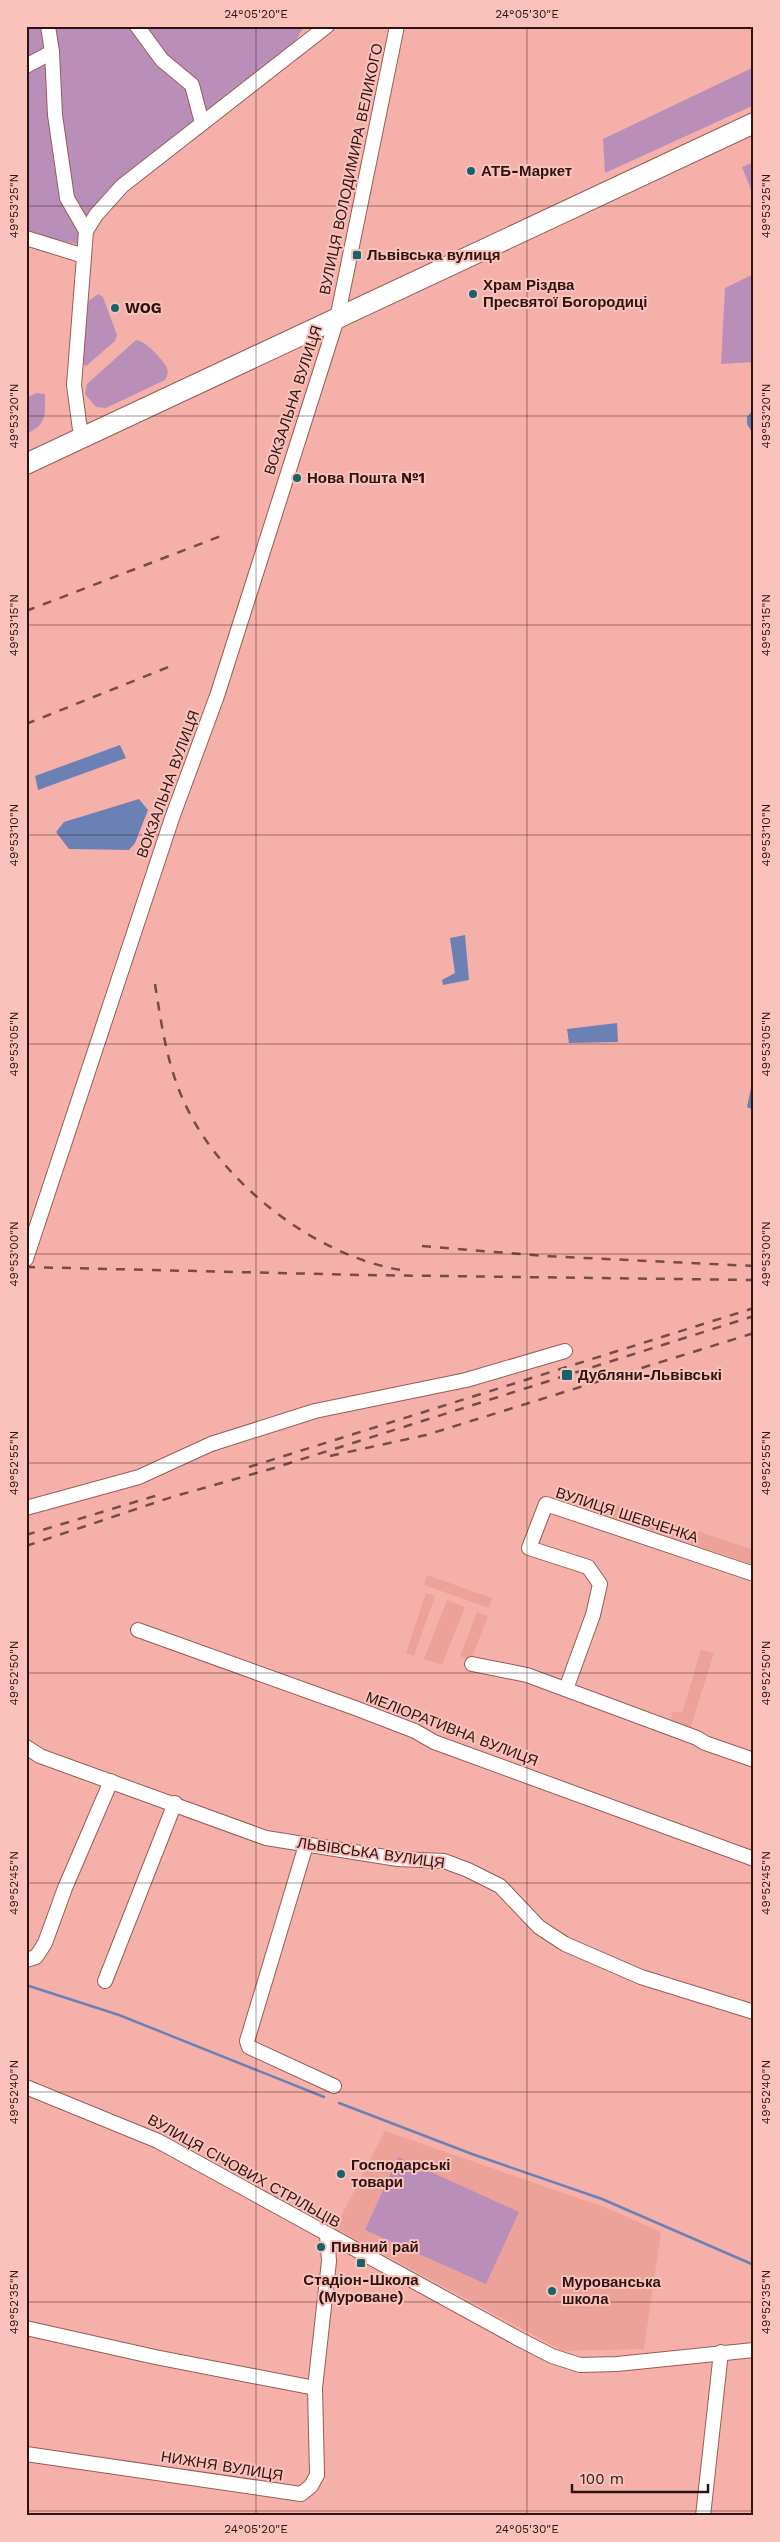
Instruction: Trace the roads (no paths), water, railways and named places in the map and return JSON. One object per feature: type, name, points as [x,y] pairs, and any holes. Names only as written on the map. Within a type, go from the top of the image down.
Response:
[{"type":"highway","points":[[34,460],[754,123]]},
{"type":"street","points":[[48,26],[52,52],[55,115],[67,198],[86,231]]},
{"type":"street","points":[[137,26],[162,60],[192,85],[202,123]]},
{"type":"street","points":[[81,437],[74,385],[86,231],[122,186],[327,26]]},
{"type":"street","name":"ВУЛИЦЯ ВОЛОДИМИРА ВЕЛИКОГО","points":[[336,319],[397,26]]},
{"type":"street","points":[[26,66],[52,52]]},
{"type":"street","points":[[26,238],[84,256]]},
{"type":"street","name":"ВОКЗАЛЬНА ВУЛИЦЯ","points":[[26,1259],[166,836],[217,696],[336,319]]},
{"type":"street","points":[[26,1508],[139,1477],[210,1444],[315,1411],[466,1380],[566,1351]]},
{"type":"street","name":"ВУЛИЦЯ ШЕВЧЕНКА","points":[[566,1689],[593,1615],[600,1584],[588,1567],[529,1548],[546,1504],[754,1574]]},
{"type":"street","name":"МЕЛІОРАТИВНА ВУЛИЦЯ","points":[[138,1630],[355,1708],[414,1731],[434,1742],[754,1859]]},
{"type":"street","points":[[472,1664],[527,1676],[566,1689],[754,1760]]},
{"type":"street","name":"ЛЬВІВСЬКА ВУЛИЦЯ","points":[[26,1747],[40,1756],[175,1803],[242,1831],[266,1838],[398,1858],[444,1861],[474,1872],[500,1886],[539,1927],[565,1944],[641,1977],[754,2012]]},
{"type":"street","points":[[26,1960],[36,1958],[45,1943],[65,1888],[111,1781]]},
{"type":"street","points":[[105,1981],[175,1803]]},
{"type":"street","points":[[306,1845],[247,2041],[249,2047],[334,2086]]},
{"type":"street","name":"ВУЛИЦЯ СІЧОВИХ СТРІЛЬЦІВ","points":[[26,2087],[158,2141],[327,2236],[519,2339],[567,2362],[580,2365],[617,2364],[754,2350]]},
{"type":"street","points":[[26,2328],[156,2357],[315,2388],[329,2261],[327,2236]]},
{"type":"street","points":[[704,2516],[722,2352]]},
{"type":"street","name":"НИЖНЯ ВУЛИЦЯ","points":[[26,2454],[301,2494],[311,2486],[317,2475],[315,2388]]},
{"type":"water","points":[[754,409],[754,435],[747,424],[747,417]]},
{"type":"water","points":[[120,745],[126,758],[38,790],[35,776]]},
{"type":"water","points":[[139,799],[148,810],[135,843],[129,850],[69,849],[56,832],[64,822]]},
{"type":"water","points":[[465,935],[469,980],[443,985],[442,980],[455,973],[450,938]]},
{"type":"water","points":[[617,1023],[618,1042],[569,1043],[567,1029]]},
{"type":"water","points":[[751,1088],[754,1088],[754,1110],[747,1107]]},
{"type":"waterway","points":[[26,1985],[119,2015],[324,2097]]},
{"type":"waterway","points":[[339,2103],[472,2154],[602,2199],[754,2265]]},
{"type":"railway","points":[[26,611],[226,534]]},
{"type":"railway","points":[[26,724],[171,666]]},
{"type":"railway","points":[[155,984],[167,1050],[182,1097],[206,1140],[228,1168],[253,1193],[281,1216],[311,1236],[343,1252],[375,1264],[408,1271]]},
{"type":"railway","points":[[422,1246],[544,1256],[754,1266]]},
{"type":"railway","points":[[26,1267],[363,1275],[754,1280]]},
{"type":"railway","points":[[249,1467],[754,1308]]},
{"type":"railway","points":[[26,1546],[172,1497],[274,1468],[754,1316]]},
{"type":"railway","points":[[330,1456],[426,1435],[754,1333]]},
{"type":"railway","points":[[26,1535],[158,1495]]},
{"type":"place","name":"АТБ-Маркет","points":[[471,171]]},
{"type":"place","name":"Львівська вулиця","points":[[357,255]]},
{"type":"place","name":"Храм Різдва Пресвятої Богородиці","points":[[473,294]]},
{"type":"place","name":"WOG","points":[[115,308]]},
{"type":"place","name":"Нова Пошта №1","points":[[297,478]]},
{"type":"place","name":"Дубляни-Львівські","points":[[567,1375]]},
{"type":"place","name":"Господарські товари","points":[[341,2174]]},
{"type":"place","name":"Пивний рай","points":[[321,2247]]},
{"type":"place","name":"Стадіон-Школа (Муроване)","points":[[361,2263]]},
{"type":"place","name":"Мурованська школа","points":[[552,2291]]}]
